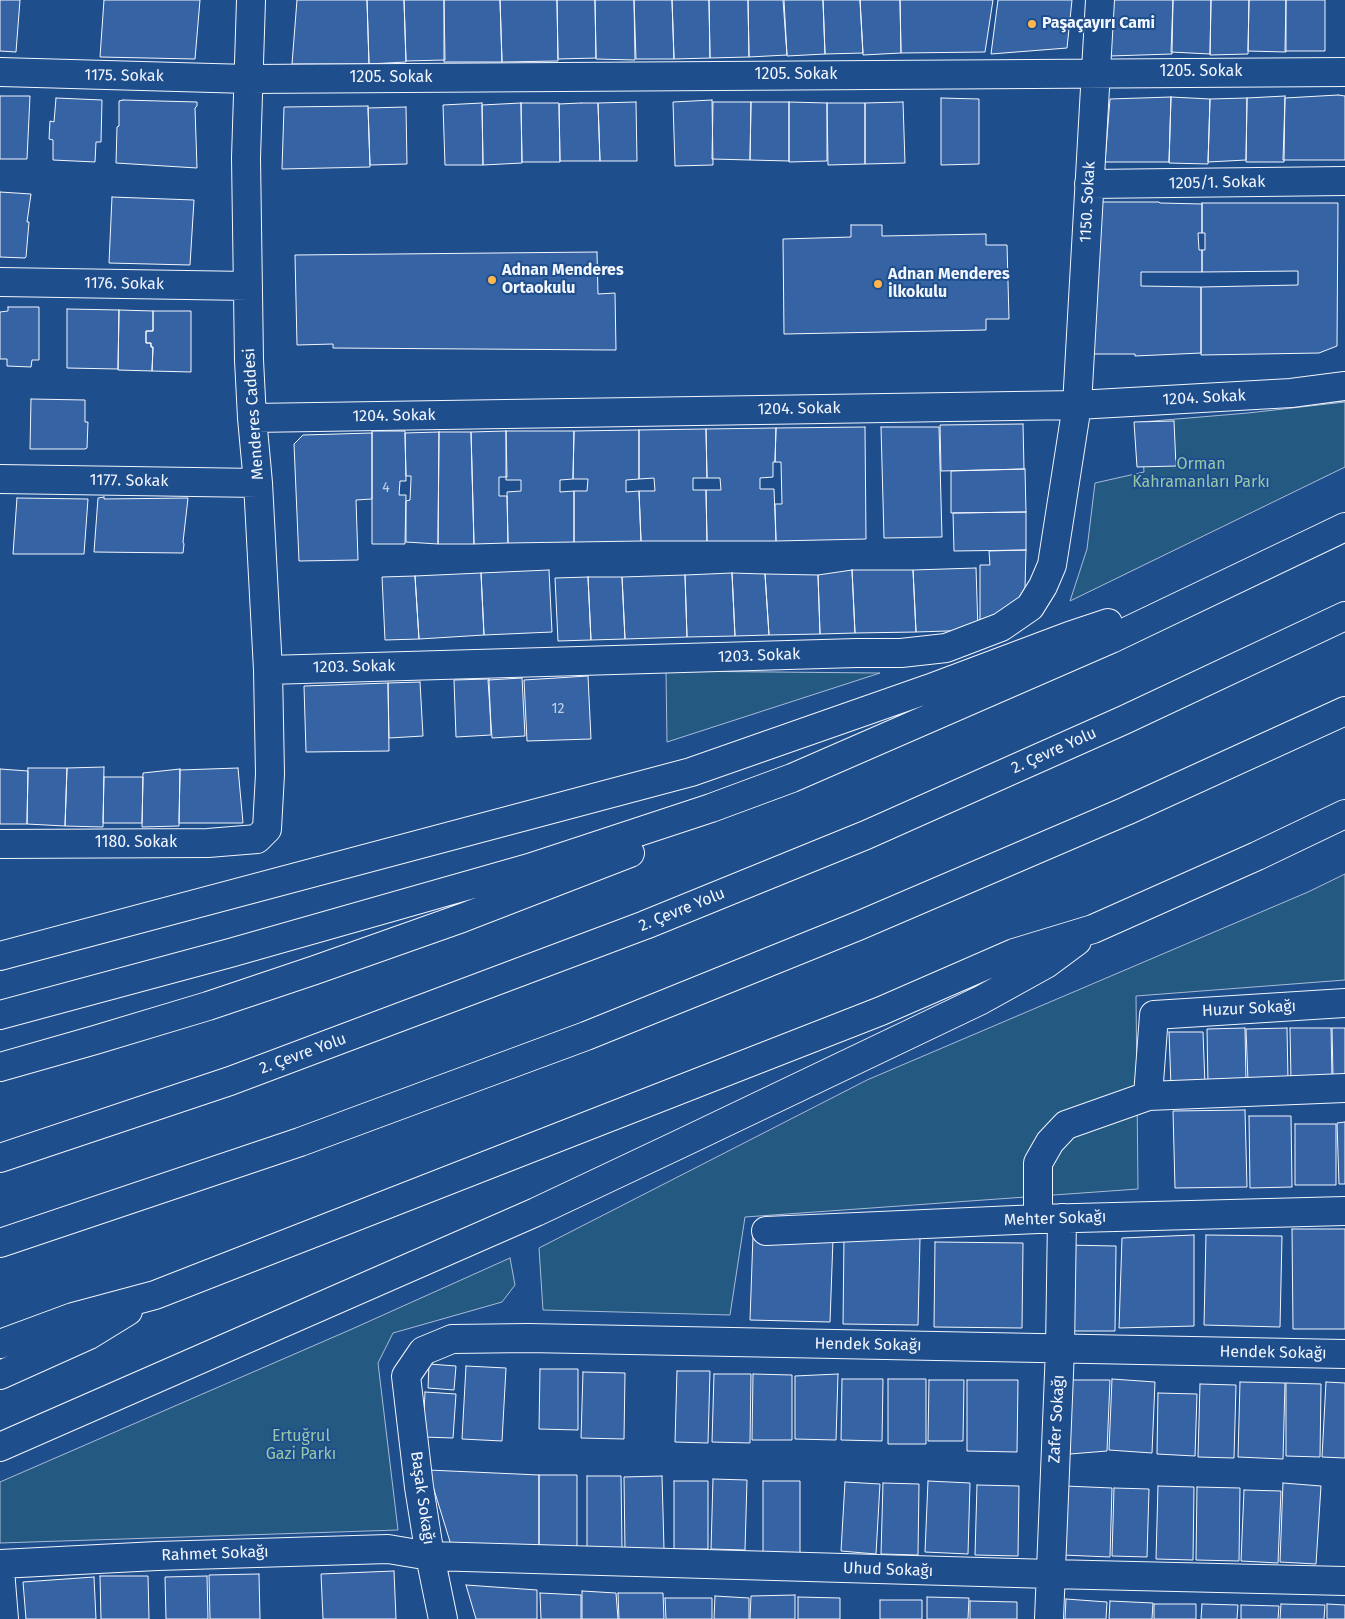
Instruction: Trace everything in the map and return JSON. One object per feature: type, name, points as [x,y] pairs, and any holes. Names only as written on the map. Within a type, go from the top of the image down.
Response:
[{"type":"main road","name":"Menderes Caddesi","points":[[251,0],[246,158],[248,286],[252,418],[258,483],[268,670],[270,774],[267,829]]},
{"type":"main road","name":"1150. Sokak","points":[[1077,405],[1100,0]]},
{"type":"main road","name":"1175. Sokak","points":[[0,72],[248,79]]},
{"type":"main road","name":"1205. Sokak","points":[[248,79],[1345,72]]},
{"type":"main road","name":"1205/1. Sokak","points":[[1089,184],[1345,181]]},
{"type":"main road","name":"1176. Sokak","points":[[0,282],[248,286]]},
{"type":"main road","name":"1204. Sokak","points":[[252,418],[1077,405],[1291,393],[1345,386]]},
{"type":"main road","name":"1203. Sokak","points":[[268,670],[901,653],[946,648],[1001,627],[1030,607],[1044,586],[1052,565],[1077,405]]},
{"type":"main road","name":"1177. Sokak","points":[[0,479],[258,483]]},
{"type":"main road","points":[[0,1015],[230,954],[529,868],[711,808],[792,778],[1111,640],[1345,527]]},
{"type":"main road","points":[[0,956],[692,772],[928,689],[1069,636],[1219,588]]},
{"type":"main road","name":"2. Çevre Yolu","points":[[0,1158],[230,1080],[645,925],[866,835],[1124,720],[1345,616]]},
{"type":"main road","points":[[0,1243],[300,1142],[586,1036],[858,926],[1126,811],[1345,711]]},
{"type":"main road","points":[[0,1067],[208,1006],[462,918],[680,833],[739,806],[792,778]]},
{"type":"main road","points":[[0,1344],[73,1317],[155,1295],[881,1011],[1014,953],[1093,929],[1257,856],[1345,814]]},
{"type":"main road","name":"1180. Sokak","points":[[0,844],[208,843],[257,839],[267,829]]},
{"type":"main road","points":[[0,1447],[544,1208],[981,1000],[1046,964],[1093,929]]},
{"type":"main road","name":"Huzur Sokağı","points":[[1148,1096],[1154,1015],[1345,1003]]},
{"type":"main road","name":"Zafer Sokağı","points":[[1049,1619],[1060,1349],[1050,1219],[1038,1163],[1050,1142],[1066,1125],[1148,1096],[1345,1088]]},
{"type":"main road","name":"Mehter Sokağı","points":[[766,1231],[1050,1219],[1345,1210]]},
{"type":"main road","points":[[0,1376],[89,1334],[155,1295]]},
{"type":"main road","name":"Hendek Sokağı","points":[[406,1376],[423,1351],[452,1339],[528,1338],[1345,1354]]},
{"type":"main road","name":"Başak Sokağı","points":[[406,1376],[419,1487],[430,1556],[443,1619]]},
{"type":"main road","name":"Rahmet Sokağı","points":[[0,1564],[157,1556],[388,1549],[430,1556]]},
{"type":"main road","name":"Uhud Sokağı","points":[[430,1556],[1345,1581]]},
{"type":"main road","points":[[0,1570],[4,1619]]},
{"type":"green space","name":"Orman Kahramanları Parkı","points":[[1345,402],[1345,467],[1070,601],[1087,549],[1095,483],[1144,472],[1141,422]]},
{"type":"green space","points":[[666,671],[880,673],[667,742]]},
{"type":"green space","points":[[1345,874],[1345,980],[1136,996],[1138,1189],[745,1217],[730,1315],[543,1310],[539,1248],[867,1080],[1308,892]]},
{"type":"green space","name":"Ertuğrul Gazi Parkı","points":[[510,1258],[515,1285],[502,1302],[393,1333],[378,1363],[398,1530],[0,1543],[0,1482]]},
{"type":"building","points":[[0,0],[20,0],[16,52],[0,51]]},
{"type":"building","points":[[104,0],[200,0],[195,59],[100,57]]},
{"type":"building","points":[[297,0],[367,0],[369,64],[292,64]]},
{"type":"building","points":[[367,0],[404,0],[406,62],[369,64]]},
{"type":"building","points":[[404,0],[444,0],[445,60],[406,61]]},
{"type":"building","points":[[444,0],[500,0],[502,62],[444,62]]},
{"type":"building","points":[[500,0],[557,0],[558,61],[502,62]]},
{"type":"building","points":[[557,0],[595,0],[596,58],[558,59]]},
{"type":"building","points":[[595,0],[634,0],[635,60],[596,59]]},
{"type":"building","points":[[634,0],[672,0],[674,59],[636,59]]},
{"type":"building","points":[[672,0],[709,0],[710,58],[674,59]]},
{"type":"building","points":[[709,0],[748,0],[749,57],[710,58]]},
{"type":"building","points":[[748,0],[783,0],[787,55],[749,57]]},
{"type":"building","points":[[784,0],[823,0],[825,54],[787,56]]},
{"type":"building","points":[[823,0],[860,0],[863,53],[825,54]]},
{"type":"building","points":[[860,0],[900,0],[901,53],[863,55]]},
{"type":"building","points":[[900,0],[993,0],[985,52],[901,53]]},
{"type":"building","name":"Paşaçayırı Cami","points":[[998,0],[1072,0],[1067,48],[991,54]]},
{"type":"building","points":[[1113,0],[1173,0],[1172,54],[1110,56]]},
{"type":"building","points":[[1173,0],[1211,0],[1210,54],[1171,52]]},
{"type":"building","points":[[1211,0],[1249,0],[1248,54],[1210,55]]},
{"type":"building","points":[[1249,0],[1286,0],[1286,52],[1248,51]]},
{"type":"building","points":[[1286,0],[1325,0],[1325,51],[1285,51]]},
{"type":"building","points":[[0,96],[30,96],[27,159],[0,159]]},
{"type":"building","points":[[1285,96],[1284,162],[1246,162],[1247,98]]},
{"type":"building","points":[[1345,96],[1345,160],[1283,160],[1285,98]]},
{"type":"building","points":[[1171,97],[1169,162],[1105,162],[1110,99]]},
{"type":"building","points":[[1171,97],[1210,99],[1208,164],[1169,163]]},
{"type":"building","points":[[56,98],[102,100],[101,142],[96,142],[95,162],[53,160],[53,140],[49,139],[50,121],[54,122]]},
{"type":"building","points":[[941,98],[979,99],[979,164],[941,165]]},
{"type":"building","points":[[1247,98],[1246,160],[1208,162],[1210,99]]},
{"type":"building","points":[[712,100],[713,165],[675,166],[673,102]]},
{"type":"building","points":[[119,101],[197,102],[195,108],[197,168],[116,163]]},
{"type":"building","points":[[636,102],[637,161],[600,161],[598,103]]},
{"type":"building","points":[[713,102],[751,102],[750,160],[712,159]]},
{"type":"building","points":[[751,102],[789,102],[789,161],[750,160]]},
{"type":"building","points":[[789,102],[827,103],[827,161],[789,162]]},
{"type":"building","points":[[903,102],[905,163],[865,164],[865,103]]},
{"type":"building","points":[[482,103],[483,165],[445,165],[443,105]]},
{"type":"building","points":[[521,103],[522,163],[483,165],[482,105]]},
{"type":"building","points":[[521,103],[559,103],[560,162],[522,162]]},
{"type":"building","points":[[598,103],[600,161],[560,161],[559,104]]},
{"type":"building","points":[[827,103],[865,103],[865,164],[828,165]]},
{"type":"building","points":[[368,106],[370,167],[282,169],[284,107]]},
{"type":"building","points":[[406,107],[407,164],[370,165],[368,108]]},
{"type":"building","points":[[0,192],[31,194],[25,258],[0,257]]},
{"type":"building","points":[[112,197],[194,200],[190,265],[109,263]]},
{"type":"building","points":[[1098,202],[1202,204],[1202,233],[1198,233],[1199,250],[1202,250],[1202,272],[1141,272],[1141,286],[1201,287],[1201,353],[1135,356],[1135,354],[1092,354]]},
{"type":"building","points":[[1202,203],[1338,203],[1337,346],[1319,353],[1201,355],[1201,287],[1298,285],[1298,271],[1202,272],[1202,250],[1205,250],[1205,233],[1202,233]]},
{"type":"building","points":[[851,225],[882,225],[882,236],[986,234],[986,245],[1007,245],[1009,319],[986,319],[986,330],[784,334],[783,239],[851,237]]},
{"type":"building","points":[[597,252],[598,294],[615,293],[616,350],[333,348],[333,344],[297,345],[295,255]]},
{"type":"building","points":[[8,307],[39,307],[39,360],[32,360],[31,367],[7,366],[7,359],[0,359],[0,312],[8,311]]},
{"type":"building","points":[[67,309],[119,310],[118,369],[67,368]]},
{"type":"building","points":[[119,310],[153,311],[153,331],[146,331],[146,343],[151,343],[151,347],[153,347],[152,371],[118,370]]},
{"type":"building","points":[[153,311],[191,311],[191,372],[152,371],[153,347],[151,347],[151,343],[146,343],[146,331],[153,331]]},
{"type":"building","points":[[31,399],[85,400],[85,422],[88,422],[87,448],[30,449]]},
{"type":"building","points":[[1174,421],[1176,466],[1137,467],[1134,422]]},
{"type":"building","points":[[1023,424],[1024,469],[941,471],[940,425]]},
{"type":"building","points":[[865,427],[866,539],[776,541],[775,504],[782,504],[781,462],[775,462],[776,428]]},
{"type":"building","points":[[881,427],[939,427],[942,537],[884,538]]},
{"type":"building","points":[[776,428],[773,477],[760,478],[760,489],[774,489],[776,541],[707,541],[706,490],[721,490],[720,478],[707,478],[706,429]]},
{"type":"building","points":[[706,429],[707,478],[693,478],[693,490],[706,490],[707,541],[641,541],[639,491],[655,491],[654,478],[639,479],[639,430]]},
{"type":"building","points":[[639,430],[639,479],[626,480],[626,492],[639,491],[641,541],[574,542],[574,491],[587,491],[588,479],[573,479],[574,431]]},
{"type":"building","points":[[372,431],[405,431],[406,481],[400,481],[399,495],[406,495],[405,544],[372,544]]},
{"type":"building","points":[[506,431],[574,431],[573,479],[560,480],[560,492],[574,491],[574,542],[508,543],[507,492],[521,491],[521,480],[506,480]]},
{"type":"building","points":[[506,431],[507,477],[499,477],[499,496],[507,496],[508,543],[474,544],[471,432]]},
{"type":"building","points":[[439,432],[438,544],[406,542],[406,501],[410,500],[411,476],[406,476],[405,433]]},
{"type":"building","points":[[439,432],[471,432],[474,544],[438,544]]},
{"type":"building","points":[[372,433],[372,499],[356,500],[358,560],[299,561],[294,444],[303,435]]},
{"type":"building","points":[[1025,469],[1026,512],[951,513],[951,471]]},
{"type":"building","points":[[104,497],[104,499],[188,498],[183,553],[94,552],[98,498]]},
{"type":"building","points":[[17,498],[88,499],[84,554],[13,554]]},
{"type":"building","points":[[1026,512],[1026,550],[954,551],[953,513]]},
{"type":"building","points":[[1026,550],[1025,588],[1005,620],[980,620],[980,565],[990,565],[989,551]]},
{"type":"building","points":[[976,568],[978,630],[916,632],[913,570]]},
{"type":"building","points":[[549,570],[552,632],[484,635],[481,573]]},
{"type":"building","points":[[852,570],[913,570],[916,632],[855,633]]},
{"type":"building","points":[[852,570],[855,633],[820,634],[818,575]]},
{"type":"building","points":[[481,573],[484,635],[419,639],[415,576]]},
{"type":"building","points":[[732,573],[765,574],[769,635],[735,636]]},
{"type":"building","points":[[732,573],[735,636],[687,637],[685,575]]},
{"type":"building","points":[[765,574],[818,575],[820,634],[769,635]]},
{"type":"building","points":[[685,575],[687,637],[625,639],[622,577]]},
{"type":"building","points":[[415,576],[419,639],[385,640],[382,577]]},
{"type":"building","points":[[588,577],[622,577],[625,639],[591,640]]},
{"type":"building","points":[[588,577],[591,640],[558,641],[555,578]]},
{"type":"building","points":[[588,676],[591,739],[527,741],[524,680]]},
{"type":"building","points":[[522,678],[525,736],[492,738],[488,680]]},
{"type":"building","points":[[489,679],[491,735],[456,737],[454,680]]},
{"type":"building","points":[[420,682],[423,736],[389,738],[388,683]]},
{"type":"building","points":[[388,683],[389,751],[306,752],[304,686]]},
{"type":"building","points":[[104,767],[103,827],[65,826],[67,768]]},
{"type":"building","points":[[28,768],[67,768],[65,826],[27,824]]},
{"type":"building","points":[[238,768],[243,823],[179,823],[180,770]]},
{"type":"building","points":[[0,769],[28,771],[27,824],[0,824]]},
{"type":"building","points":[[180,769],[179,826],[142,827],[143,773]]},
{"type":"building","points":[[104,777],[143,777],[142,823],[103,823]]},
{"type":"building","points":[[1245,1028],[1246,1082],[1208,1084],[1207,1029]]},
{"type":"building","points":[[1287,1028],[1288,1080],[1248,1081],[1246,1029]]},
{"type":"building","points":[[1290,1028],[1331,1028],[1332,1078],[1291,1079]]},
{"type":"building","points":[[1332,1028],[1345,1028],[1345,1076],[1333,1077]]},
{"type":"building","points":[[1169,1032],[1203,1032],[1205,1085],[1171,1086]]},
{"type":"building","points":[[1245,1110],[1247,1187],[1175,1188],[1173,1111]]},
{"type":"building","points":[[1249,1116],[1291,1116],[1292,1187],[1250,1188]]},
{"type":"building","points":[[1345,1122],[1345,1184],[1339,1184],[1337,1123]]},
{"type":"building","points":[[1295,1124],[1336,1124],[1336,1185],[1295,1185]]},
{"type":"building","points":[[1292,1229],[1345,1229],[1345,1329],[1293,1329]]},
{"type":"building","points":[[1194,1235],[1194,1326],[1119,1328],[1122,1238]]},
{"type":"building","points":[[1206,1235],[1282,1236],[1280,1327],[1204,1325]]},
{"type":"building","points":[[753,1236],[833,1239],[830,1322],[750,1320]]},
{"type":"building","points":[[844,1237],[920,1238],[918,1325],[843,1324]]},
{"type":"building","points":[[935,1242],[1023,1243],[1022,1328],[934,1327]]},
{"type":"building","points":[[1064,1245],[1116,1246],[1115,1331],[1063,1331]]},
{"type":"building","points":[[429,1364],[456,1366],[454,1390],[428,1388]]},
{"type":"building","points":[[466,1366],[506,1368],[502,1441],[462,1439]]},
{"type":"building","points":[[540,1369],[578,1369],[578,1430],[539,1429]]},
{"type":"building","points":[[677,1371],[710,1371],[708,1443],[675,1442]]},
{"type":"building","points":[[583,1372],[625,1373],[624,1439],[581,1438]]},
{"type":"building","points":[[714,1374],[751,1374],[750,1443],[712,1442]]},
{"type":"building","points":[[753,1374],[792,1375],[792,1440],[752,1440]]},
{"type":"building","points":[[838,1374],[836,1440],[795,1439],[795,1376]]},
{"type":"building","points":[[842,1379],[883,1379],[882,1441],[841,1440]]},
{"type":"building","points":[[888,1379],[926,1379],[926,1444],[888,1444]]},
{"type":"building","points":[[1112,1379],[1155,1382],[1152,1453],[1109,1450]]},
{"type":"building","points":[[929,1380],[964,1380],[963,1441],[928,1441]]},
{"type":"building","points":[[967,1380],[1018,1380],[1017,1452],[967,1451]]},
{"type":"building","points":[[1069,1380],[1110,1380],[1107,1451],[1070,1454]]},
{"type":"building","points":[[1240,1382],[1285,1383],[1283,1459],[1238,1457]]},
{"type":"building","points":[[1326,1382],[1345,1383],[1345,1458],[1322,1457]]},
{"type":"building","points":[[1286,1383],[1321,1384],[1320,1457],[1286,1456]]},
{"type":"building","points":[[1200,1384],[1236,1385],[1234,1458],[1198,1457]]},
{"type":"building","points":[[425,1392],[456,1394],[453,1438],[423,1437]]},
{"type":"building","points":[[1158,1393],[1197,1394],[1195,1456],[1157,1454]]},
{"type":"building","points":[[428,1470],[539,1475],[539,1547],[451,1545]]},
{"type":"building","points":[[539,1475],[577,1475],[577,1547],[539,1547]]},
{"type":"building","points":[[587,1476],[621,1476],[622,1548],[587,1548]]},
{"type":"building","points":[[662,1476],[664,1549],[625,1550],[624,1477]]},
{"type":"building","points":[[713,1479],[747,1480],[745,1550],[711,1549]]},
{"type":"building","points":[[674,1481],[708,1481],[708,1549],[674,1549]]},
{"type":"building","points":[[763,1481],[800,1481],[800,1553],[763,1553]]},
{"type":"building","points":[[928,1481],[970,1483],[968,1554],[925,1552]]},
{"type":"building","points":[[845,1482],[880,1484],[876,1554],[841,1551]]},
{"type":"building","points":[[883,1483],[919,1484],[918,1555],[881,1554]]},
{"type":"building","points":[[1283,1483],[1321,1486],[1316,1564],[1280,1562]]},
{"type":"building","points":[[977,1485],[1019,1486],[1018,1556],[975,1555]]},
{"type":"building","points":[[1065,1486],[1112,1488],[1110,1557],[1063,1555]]},
{"type":"building","points":[[1158,1486],[1194,1487],[1193,1560],[1156,1559]]},
{"type":"building","points":[[1197,1487],[1240,1488],[1239,1561],[1196,1560]]},
{"type":"building","points":[[1114,1488],[1149,1489],[1147,1557],[1112,1556]]},
{"type":"building","points":[[1244,1490],[1281,1491],[1278,1563],[1241,1561]]},
{"type":"building","points":[[394,1571],[396,1619],[323,1619],[321,1574]]},
{"type":"building","points":[[259,1574],[260,1619],[210,1619],[209,1575]]},
{"type":"building","points":[[100,1576],[148,1576],[149,1619],[101,1619]]},
{"type":"building","points":[[207,1576],[208,1619],[166,1619],[165,1577]]},
{"type":"building","points":[[94,1577],[96,1619],[26,1619],[23,1582]]},
{"type":"building","points":[[466,1585],[537,1590],[537,1619],[476,1619]]},
{"type":"building","points":[[582,1591],[616,1593],[618,1619],[582,1619]]},
{"type":"building","points":[[540,1593],[581,1595],[581,1619],[541,1619]]},
{"type":"building","points":[[618,1593],[663,1593],[664,1619],[619,1619]]},
{"type":"building","points":[[795,1595],[795,1619],[750,1619],[751,1596]]},
{"type":"building","points":[[715,1596],[749,1598],[749,1619],[714,1619]]},
{"type":"building","points":[[798,1597],[840,1598],[840,1619],[798,1619]]},
{"type":"building","points":[[927,1597],[969,1598],[968,1619],[927,1619]]},
{"type":"building","points":[[665,1598],[712,1598],[712,1619],[666,1619]]},
{"type":"building","points":[[1066,1599],[1107,1602],[1106,1619],[1065,1619]]},
{"type":"building","points":[[880,1600],[922,1600],[922,1619],[880,1619]]},
{"type":"building","points":[[970,1601],[1017,1602],[1017,1619],[970,1619]]},
{"type":"building","points":[[1110,1601],[1153,1603],[1152,1619],[1109,1619]]},
{"type":"building","points":[[1154,1604],[1196,1604],[1196,1619],[1154,1619]]},
{"type":"building","points":[[1202,1604],[1238,1605],[1237,1619],[1201,1619]]},
{"type":"building","points":[[1281,1604],[1325,1605],[1324,1619],[1280,1619]]},
{"type":"building","points":[[1327,1604],[1345,1605],[1345,1619],[1327,1619]]},
{"type":"building","points":[[1241,1605],[1279,1606],[1278,1619],[1241,1619]]},
{"type":"place","name":"Paşaçayırı Cami","points":[[1032,24]]},
{"type":"place","name":"Adnan Menderes Ortaokulu","points":[[492,280]]},
{"type":"place","name":"Adnan Menderes İlkokulu","points":[[878,284]]}]
